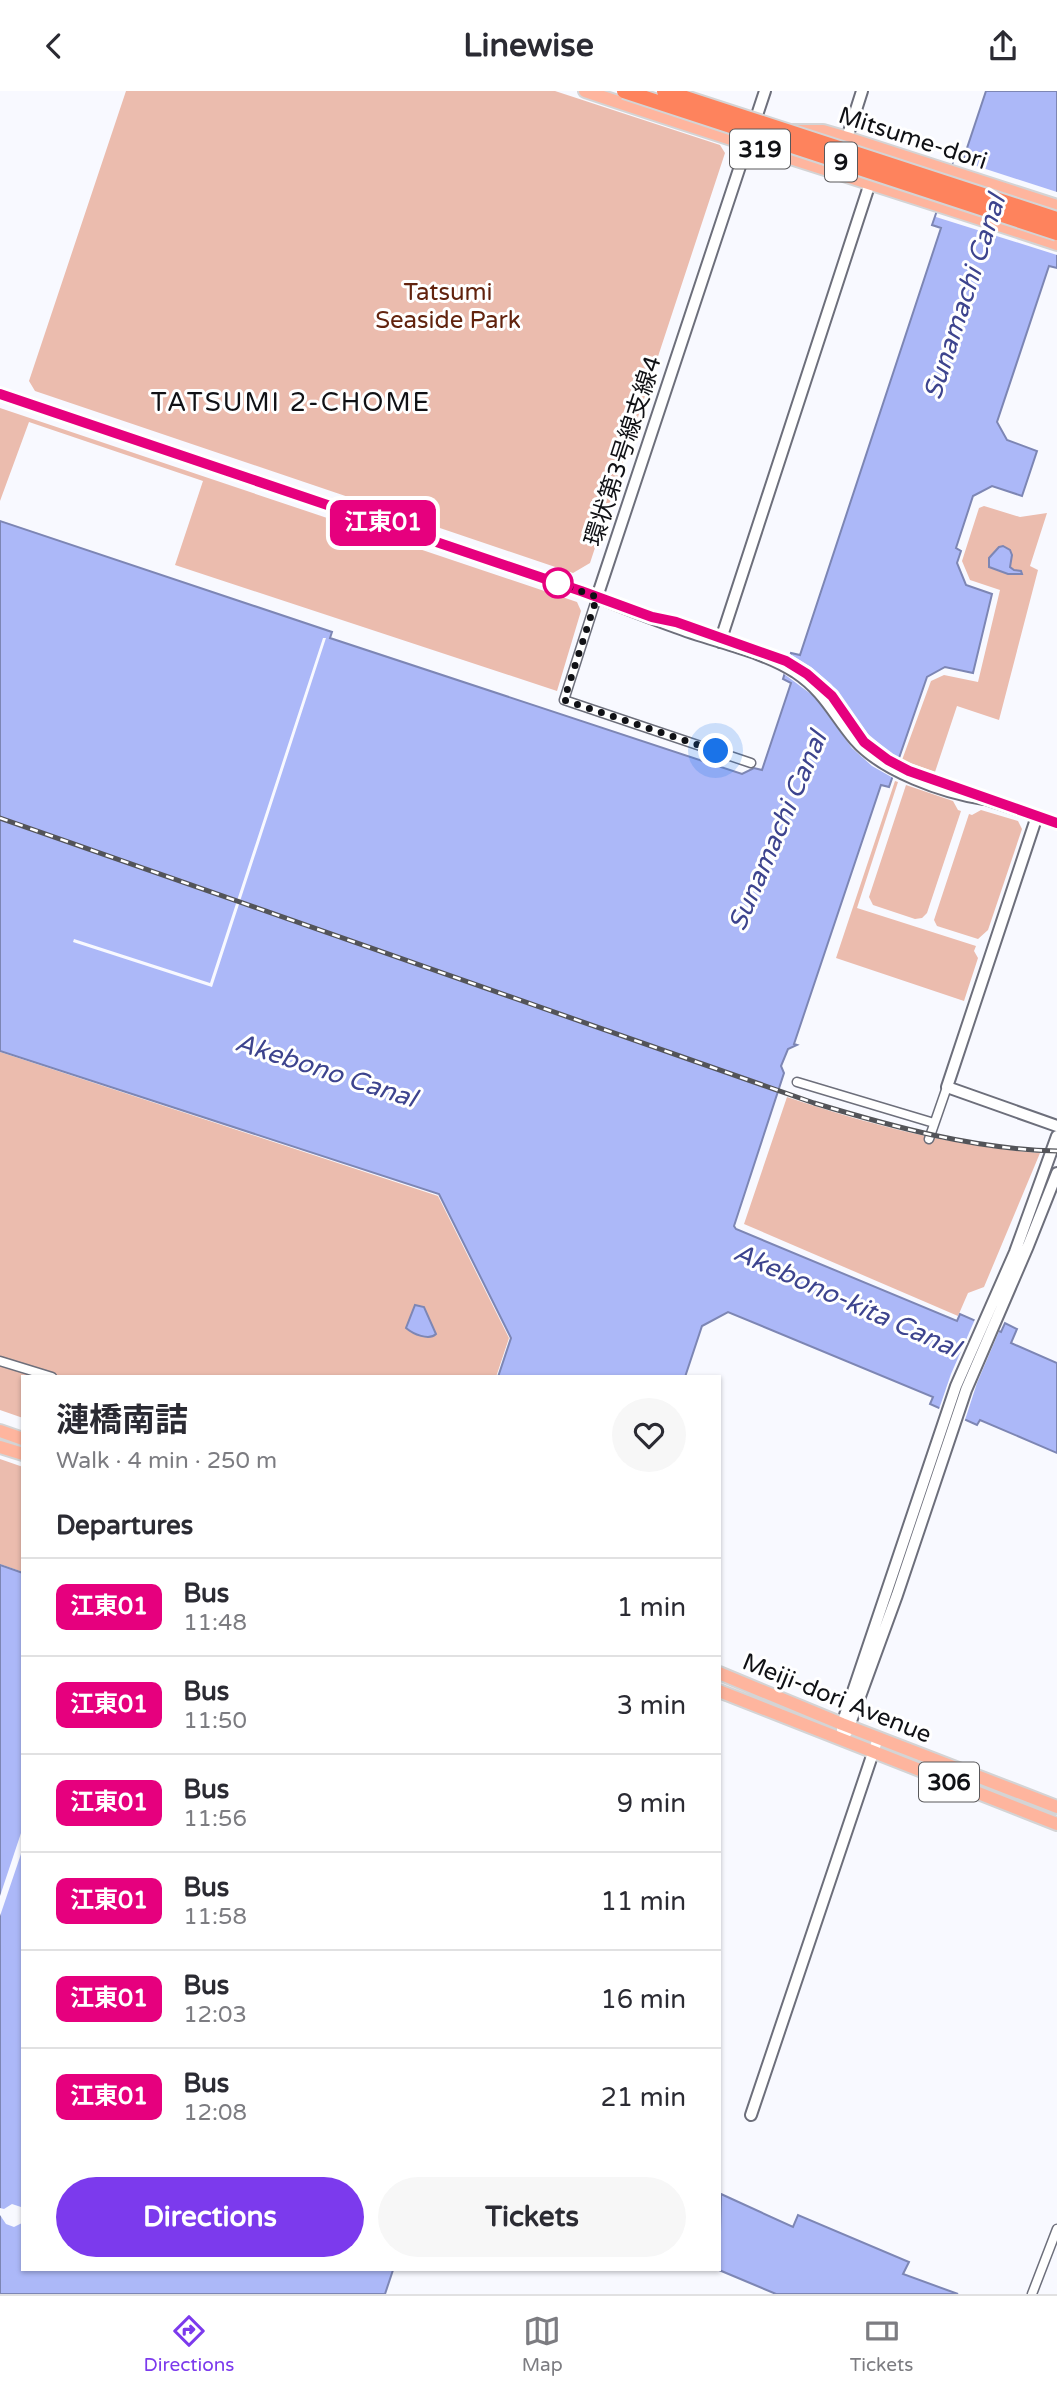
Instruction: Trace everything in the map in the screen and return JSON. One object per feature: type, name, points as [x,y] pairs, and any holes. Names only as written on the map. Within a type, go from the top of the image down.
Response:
[{"type":"highway","name":"9","points":[[624,91],[1057,233]]},
{"type":"highway","name":"9","points":[[664,91],[1057,219]]},
{"type":"main road","name":"319","points":[[585,91],[1057,244]]},
{"type":"main road","name":"Mitsume-dori","points":[[634,91],[754,124],[773,132],[823,131],[1057,206]]},
{"type":"main road","points":[[675,91],[754,124]]},
{"type":"main road","points":[[847,138],[844,148],[850,154],[909,180],[918,198]]},
{"type":"main road","points":[[0,1431],[21,1438]]},
{"type":"main road","points":[[0,1447],[21,1453]]},
{"type":"main road","name":"Meiji-dori Avenue","points":[[721,1675],[1057,1807]]},
{"type":"main road","name":"Meiji-dori Avenue","points":[[721,1692],[1057,1824]]},
{"type":"street","name":"環状第3号線支線4","points":[[597,597],[765,91]]},
{"type":"street","points":[[847,138],[862,91]]},
{"type":"street","points":[[721,640],[870,183]]},
{"type":"street","points":[[0,394],[652,617],[676,622],[786,664],[825,697],[854,739],[868,753],[898,769],[971,797],[1057,823]]},
{"type":"street","points":[[597,597],[564,700],[751,763]]},
{"type":"street","points":[[929,1139],[1037,816]]},
{"type":"street","points":[[797,1082],[934,1123]]},
{"type":"street","points":[[947,1087],[1057,1126]]},
{"type":"street","points":[[992,1316],[1057,1136]]},
{"type":"street","points":[[841,1740],[949,1425],[956,1386],[1028,1246],[1057,1173]]},
{"type":"street","points":[[0,1361],[46,1375]]},
{"type":"street","points":[[751,2115],[878,1738]]},
{"type":"street","points":[[1032,2294],[1057,2229]]},
{"type":"green space","name":"Tatsumi Seaside Park","points":[[126,91],[555,91],[720,145],[725,153],[590,563],[573,573],[35,391],[29,381]]},
{"type":"green space","points":[[0,408],[577,602],[581,611],[557,691],[175,565],[203,481],[29,422],[0,501]]},
{"type":"green space","points":[[984,506],[1020,517],[1047,513],[1030,566],[1038,570],[999,720],[957,706],[935,772],[902,760],[931,681],[944,675],[978,682],[1000,590],[970,580],[962,561],[979,508]]},
{"type":"green space","points":[[895,781],[898,782],[857,908],[976,946],[974,951],[978,958],[964,1001],[836,958]]},
{"type":"green space","points":[[906,785],[953,801],[961,811],[927,913],[922,918],[915,919],[873,905],[869,897]]},
{"type":"green space","points":[[981,810],[1018,821],[1022,829],[988,930],[978,939],[937,926],[934,920],[969,814]]},
{"type":"green space","points":[[0,1052],[438,1196],[509,1338],[497,1375],[21,1375],[21,1417],[0,1410]]},
{"type":"green space","points":[[787,1097],[849,1117],[943,1140],[1040,1153],[984,1287],[968,1293],[958,1316],[744,1224]]},
{"type":"green space","points":[[0,1459],[21,1466],[21,1571],[0,1564]]},
{"type":"water","points":[[986,91],[1057,91],[1057,268],[1049,266],[997,422],[1007,440],[1037,451],[1022,496],[992,486],[973,496],[956,548],[961,551],[957,563],[966,585],[992,594],[973,673],[945,667],[927,677],[889,787],[881,785],[794,1044],[797,1045],[788,1049],[781,1066],[784,1073],[734,1226],[957,1321],[960,1314],[1001,1332],[1005,1323],[1017,1329],[1011,1343],[1057,1363],[1057,1453],[980,1420],[977,1425],[930,1404],[933,1397],[728,1312],[702,1326],[686,1375],[499,1375],[511,1338],[439,1194],[0,1051],[0,521],[332,632],[330,638],[742,774],[754,768],[762,770],[791,683],[783,679],[791,653],[800,655],[941,228],[932,225],[955,158],[963,160]]},
{"type":"water","points":[[999,547],[1010,550],[1010,567],[1022,574],[1008,574],[989,567],[989,558]]},
{"type":"water","points":[[415,1305],[424,1307],[436,1334],[433,1336],[421,1336],[406,1328]]},
{"type":"water","points":[[0,1565],[21,1572],[21,2271],[393,2271],[385,2294],[0,2294]]},
{"type":"water","points":[[721,2194],[793,2227],[798,2215],[909,2262],[903,2274],[958,2294],[776,2294],[721,2271]]},
{"type":"pier","points":[[955,159],[1057,192],[1057,255],[936,217]]},
{"type":"pier","points":[[323,638],[326,638],[212,987],[73,942],[74,939],[210,983]]},
{"type":"pier","points":[[790,654],[831,684],[868,734],[902,760],[895,779],[872,766],[852,748],[815,697],[784,674]]},
{"type":"pier","points":[[976,1317],[1000,1327],[1003,1322],[977,1383],[964,1423],[938,1412]]},
{"type":"pier","points":[[21,1833],[21,1854],[0,1916],[0,1896]]},
{"type":"pier","points":[[12,2204],[21,2207],[21,2224],[14,2227],[6,2224],[0,2215],[0,2208],[4,2209]]},
{"type":"railway","points":[[0,818],[814,1103],[904,1128],[964,1141],[1057,1151]]},
{"type":"bus line","name":"江東01","points":[[0,394],[652,617],[676,622],[778,657],[797,667],[820,685],[832,696],[864,742],[899,767],[1057,823]]},
{"type":"district","name":"TATSUMI 2-CHOME","points":[[291,402]]},
{"type":"route","points":[[558,583],[597,597],[564,700],[716,751]]},
{"type":"water label","name":"Sunamachi Canal","points":[[964,297]]},
{"type":"water label","name":"Sunamachi Canal","points":[[777,831]]},
{"type":"water label","name":"Akebono Canal","points":[[326,1070]]},
{"type":"water label","name":"Akebono-kita Canal","points":[[847,1300]]}]
